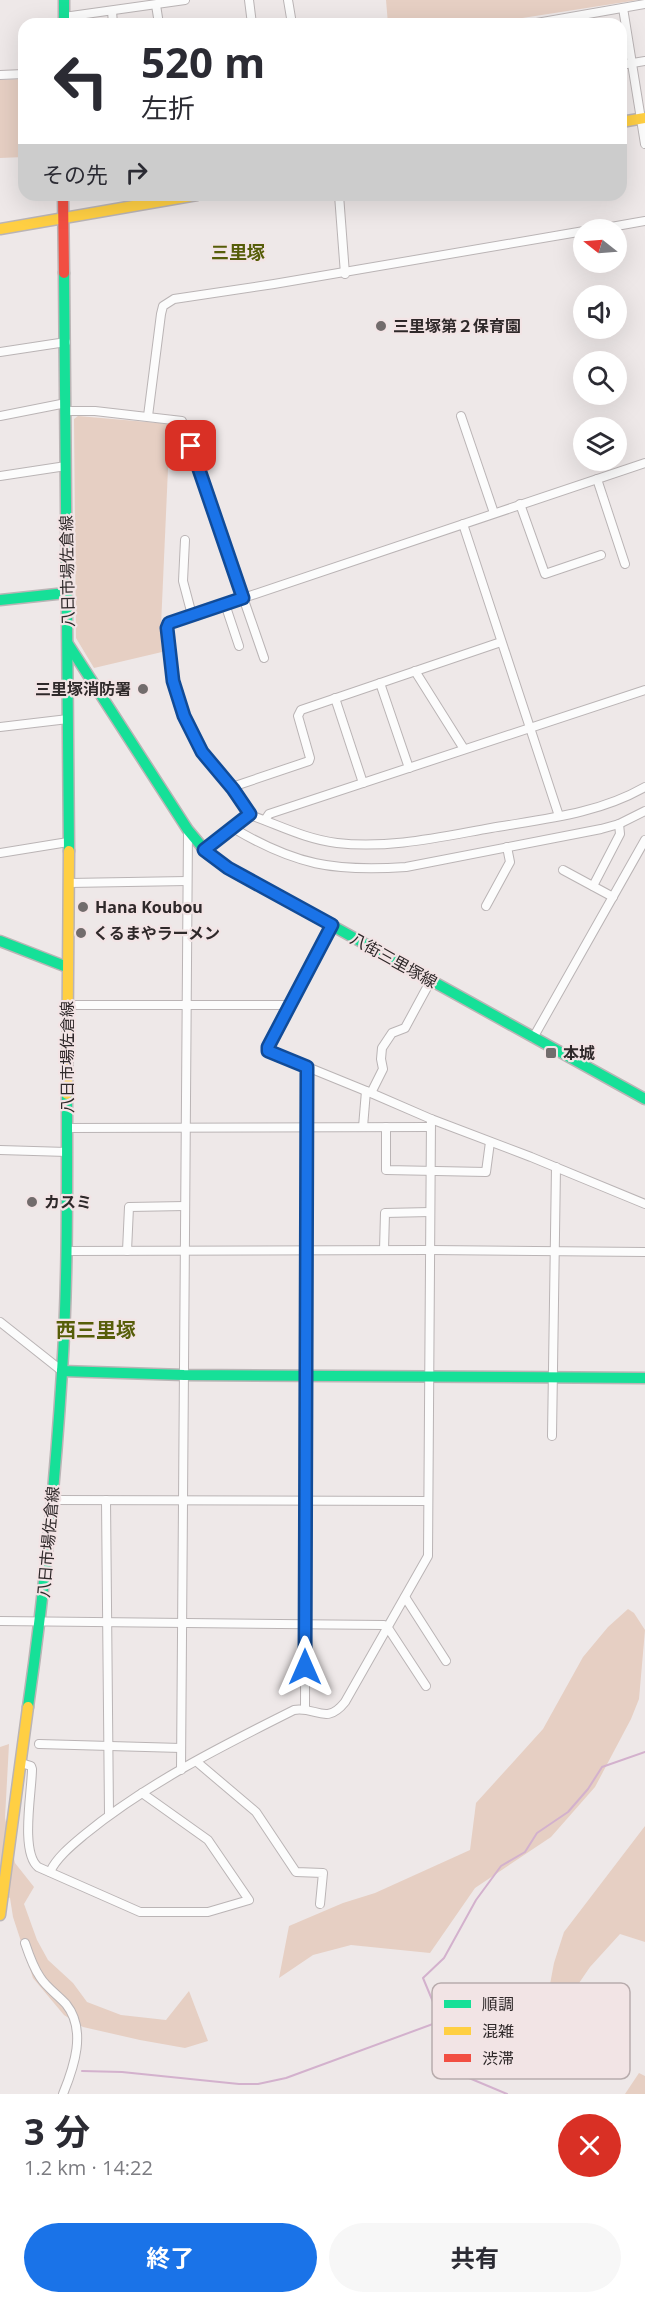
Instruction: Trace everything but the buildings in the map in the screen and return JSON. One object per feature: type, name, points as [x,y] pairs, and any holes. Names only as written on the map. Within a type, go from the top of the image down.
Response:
[{"type":"main road","points":[[64,0],[64,18]]},
{"type":"main road","points":[[627,121],[643,119]]},
{"type":"main road","name":"八日市場佐倉線","points":[[0,1915],[40,1623],[62,1371],[66,1251],[69,883],[63,201]]},
{"type":"main road","points":[[0,229],[161,201]]},
{"type":"main road","points":[[0,600],[66,593]]},
{"type":"main road","name":"八街三里塚線","points":[[68,644],[188,830],[204,850],[228,868],[645,1099]]},
{"type":"main road","points":[[0,941],[67,967]]},
{"type":"main road","points":[[62,1371],[184,1376],[645,1378]]},
{"type":"street","points":[[78,18],[185,0]]},
{"type":"street","points":[[249,0],[251,18]]},
{"type":"street","points":[[288,0],[291,18]]},
{"type":"street","points":[[566,18],[645,4]]},
{"type":"street","points":[[156,5],[158,18]]},
{"type":"street","points":[[623,8],[625,18]]},
{"type":"street","points":[[111,11],[112,18]]},
{"type":"street","points":[[627,32],[643,119],[645,144]]},
{"type":"street","points":[[627,64],[645,61]]},
{"type":"street","points":[[0,75],[18,74]]},
{"type":"street","points":[[339,201],[345,274]]},
{"type":"street","points":[[627,224],[645,221]]},
{"type":"street","points":[[148,416],[160,314],[166,303],[174,299],[345,274],[573,233]]},
{"type":"street","points":[[0,352],[66,342]]},
{"type":"street","points":[[0,416],[66,407],[179,420],[183,424],[264,658]]},
{"type":"street","points":[[461,416],[495,513]]},
{"type":"street","points":[[645,463],[192,615],[169,623],[167,628],[176,696],[202,752],[233,789],[250,814],[300,835],[316,839],[375,845],[398,844],[559,816],[615,803],[645,787]]},
{"type":"street","points":[[0,476],[66,465]]},
{"type":"street","points":[[597,479],[625,564]]},
{"type":"street","points":[[520,504],[545,574],[601,555]]},
{"type":"street","points":[[462,524],[559,816]]},
{"type":"street","points":[[185,540],[183,581],[192,615]]},
{"type":"street","points":[[225,604],[239,646]]},
{"type":"street","points":[[233,789],[238,784],[309,761],[298,713],[501,642]]},
{"type":"street","points":[[415,671],[464,749]]},
{"type":"street","points":[[380,683],[409,768]]},
{"type":"street","points":[[265,820],[269,814],[645,690]]},
{"type":"street","points":[[335,699],[363,783]]},
{"type":"street","points":[[0,716],[1,727],[68,719]]},
{"type":"street","points":[[233,828],[262,846],[305,862],[365,869],[406,867],[601,829],[619,824],[645,811]]},
{"type":"street","points":[[204,850],[250,814]]},
{"type":"street","points":[[593,886],[620,834],[619,824]]},
{"type":"street","points":[[181,1770],[188,830]]},
{"type":"street","points":[[533,1038],[645,840]]},
{"type":"street","points":[[0,853],[68,842]]},
{"type":"street","points":[[486,906],[510,862],[507,847]]},
{"type":"street","points":[[563,870],[613,897]]},
{"type":"street","points":[[69,883],[187,880]]},
{"type":"street","points":[[332,925],[289,1005],[268,1051],[368,1092],[430,1123],[490,1142],[645,1204]]},
{"type":"street","points":[[363,1127],[368,1092],[383,1069],[382,1048],[392,1033],[405,1028],[431,980]]},
{"type":"street","points":[[68,1005],[289,1005]]},
{"type":"street","points":[[305,1709],[307,1067]]},
{"type":"street","points":[[67,1128],[386,1127],[430,1123]]},
{"type":"street","points":[[50,1872],[67,1850],[109,1815],[181,1770],[294,1710],[305,1709],[327,1715],[337,1711],[345,1702],[428,1556],[430,1123]]},
{"type":"street","points":[[386,1127],[386,1170],[486,1173],[490,1142]]},
{"type":"street","points":[[0,1150],[67,1152]]},
{"type":"street","points":[[552,1436],[556,1167]]},
{"type":"street","points":[[127,1251],[129,1207],[185,1206]]},
{"type":"street","points":[[384,1250],[385,1213],[430,1212]]},
{"type":"street","points":[[66,1251],[645,1252]]},
{"type":"street","points":[[0,1322],[62,1371]]},
{"type":"street","points":[[52,1500],[428,1501]]},
{"type":"street","points":[[106,1500],[109,1815]]},
{"type":"street","points":[[405,1597],[446,1661]]},
{"type":"street","points":[[0,1621],[40,1623],[182,1621],[384,1625],[426,1686]]},
{"type":"street","points":[[39,1744],[181,1748]]},
{"type":"street","points":[[197,1762],[256,1812],[296,1872],[323,1874],[320,1904]]},
{"type":"street","points":[[21,1763],[31,1766],[32,1769],[28,1832],[35,1865],[140,1911],[208,1912],[249,1900],[208,1840],[142,1793]]},
{"type":"street","points":[[25,1943],[39,1977],[66,2004],[77,2027],[72,2071],[63,2094]]},
{"type":"shaded area","points":[[386,0],[638,0],[522,18],[388,18]]},
{"type":"shaded area","points":[[18,79],[18,157],[0,158],[0,80]]},
{"type":"shaded area","points":[[78,416],[170,424],[161,626],[162,652],[94,668],[76,638],[74,419]]},
{"type":"shaded area","points":[[628,1609],[634,1613],[645,1630],[639,1699],[595,1787],[551,1837],[475,1888],[430,1953],[351,1945],[313,1955],[279,1978],[289,1926],[343,1903],[375,1893],[470,1850],[476,1803],[543,1729],[583,1657],[608,1627]]},
{"type":"shaded area","points":[[9,1744],[5,1818],[15,1863],[34,1887],[24,1904],[37,1940],[48,1960],[73,1983],[87,2002],[121,2015],[166,2020],[189,1991],[208,2041],[185,2048],[83,2027],[64,2015],[33,1978],[13,1917],[10,1898],[0,1894],[0,1747]]},
{"type":"shaded area","points":[[645,1826],[645,1942],[620,1934],[590,1967],[579,1983],[550,1983],[564,1932]]},
{"type":"shaded area","points":[[639,2073],[645,2076],[645,2094],[625,2094]]},
{"type":"waterway","points":[[432,2000],[423,1978],[444,1958],[476,1900],[501,1866],[525,1852],[537,1833],[568,1812],[588,1789],[602,1767],[645,1752]]},
{"type":"waterway","points":[[82,2071],[122,2072],[258,2084],[286,2078],[432,2024]]},
{"type":"waterway","points":[[471,2079],[507,2094]]},
{"type":"traffic: fast","points":[[64,0],[64,18]]},
{"type":"traffic: fast","points":[[64,273],[69,851]]},
{"type":"traffic: fast","points":[[0,600],[66,593]]},
{"type":"traffic: fast","points":[[68,644],[188,830],[208,854],[228,868],[645,1099]]},
{"type":"traffic: fast","points":[[0,941],[67,967]]},
{"type":"traffic: fast","points":[[28,1707],[48,1540],[62,1372],[66,1268],[67,1094]]},
{"type":"traffic: fast","points":[[62,1371],[184,1375],[645,1378]]},
{"type":"traffic: slow","points":[[627,121],[645,118]]},
{"type":"traffic: slow","points":[[0,229],[162,201]]},
{"type":"traffic: slow","points":[[67,1094],[69,851]]},
{"type":"traffic: slow","points":[[0,1915],[28,1707]]},
{"type":"traffic: jam","points":[[63,201],[64,273]]},
{"type":"place","name":"三里塚第２保育園","points":[[381,326]]},
{"type":"place","name":"三里塚消防署","points":[[143,689]]},
{"type":"place","name":"Hana Koubou","points":[[83,907]]},
{"type":"place","name":"くるまやラーメン","points":[[81,933]]},
{"type":"place","name":"本城","points":[[551,1053]]},
{"type":"place","name":"カスミ","points":[[32,1202]]},
{"type":"district","name":"三里塚","points":[[238,252]]},
{"type":"district","name":"西三里塚","points":[[96,1329]]},
{"type":"route","points":[[191,446],[243,598],[168,624],[173,681],[184,716],[202,752],[233,789],[250,814],[204,850],[228,868],[332,925],[268,1047],[268,1051],[307,1067],[305,1667]]}]
